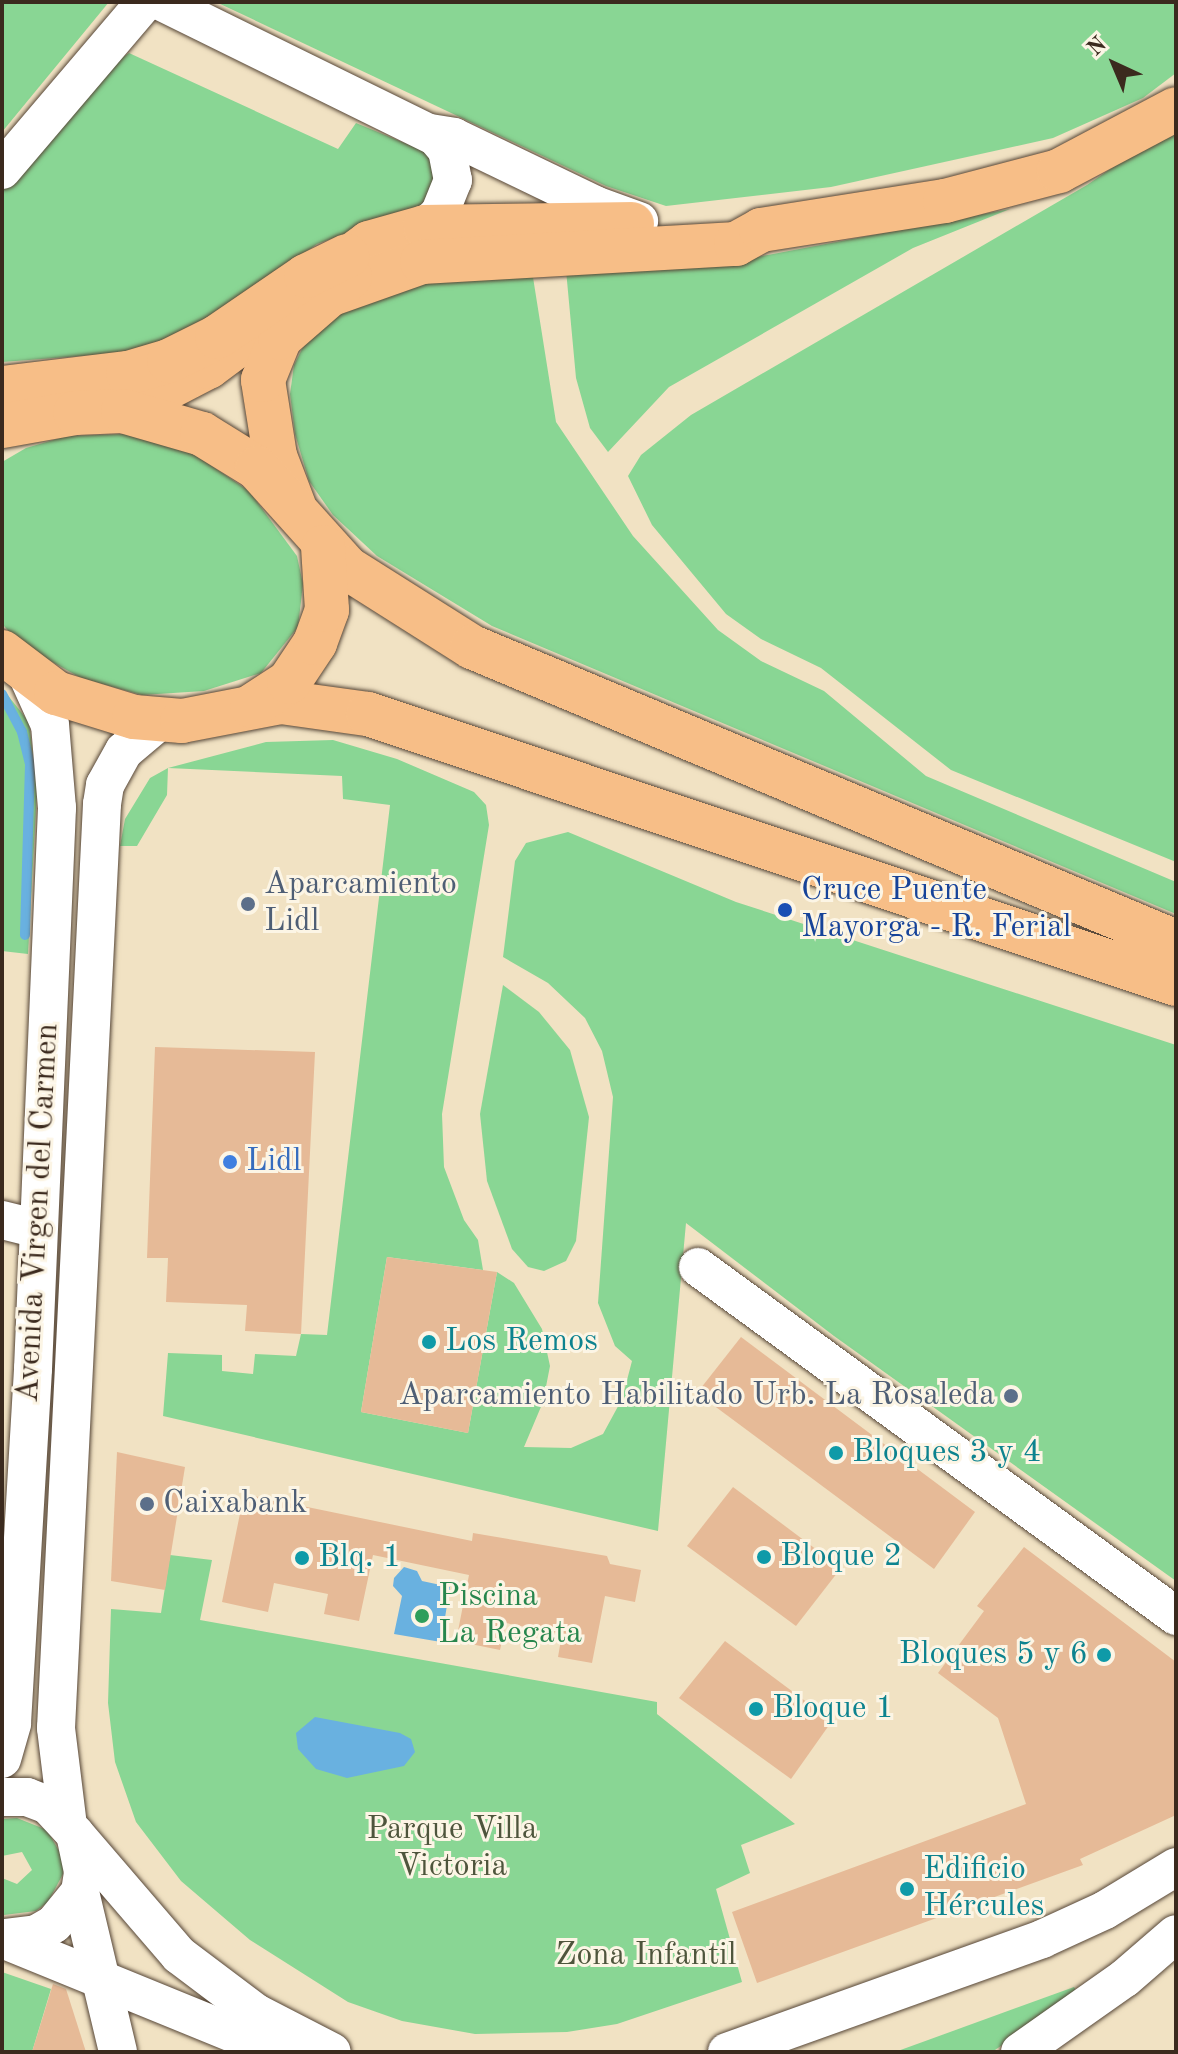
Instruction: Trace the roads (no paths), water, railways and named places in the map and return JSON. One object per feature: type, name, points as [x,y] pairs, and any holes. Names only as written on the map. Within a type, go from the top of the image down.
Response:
[{"type":"main road","points":[[329,295],[422,262],[736,244],[761,230],[945,201],[1019,184],[1095,156],[1176,109]]},
{"type":"main road","points":[[6,418],[169,361],[217,337],[369,243],[425,227],[731,221],[761,230]]},
{"type":"main road","points":[[294,506],[275,456],[263,380],[280,338],[368,266],[408,247],[499,241],[511,234],[513,223]]},
{"type":"main road","points":[[123,411],[221,358],[347,256]]},
{"type":"main road","points":[[6,418],[123,411],[161,419],[215,442],[257,468],[294,506],[323,547],[382,594],[472,647],[1176,942]]},
{"type":"main road","points":[[251,707],[289,682],[315,643],[327,610],[323,547]]},
{"type":"main road","points":[[14,662],[72,700],[162,719],[205,718],[251,707],[313,703],[427,731],[1176,984]]},
{"type":"street","points":[[2,170],[145,2]]},
{"type":"street","points":[[162,2],[430,133],[454,137],[595,205],[649,224]]},
{"type":"street","points":[[425,227],[439,214],[453,180],[447,150],[430,133]]},
{"type":"street","points":[[477,150],[503,183],[513,223]]},
{"type":"street","name":"Avenida Virgen del Carmen","points":[[2,1759],[12,1723],[20,1224],[57,779],[48,718],[14,662]]},
{"type":"street","name":"Avenida Virgen del Carmen","points":[[118,2052],[80,1892],[81,1853],[72,1830],[56,1728],[102,804],[105,785],[124,751],[162,719]]},
{"type":"street","points":[[698,1267],[1176,1616]]},
{"type":"street","points":[[2,1797],[27,1797],[48,1805],[179,1955],[256,2013],[332,2052]]},
{"type":"street","points":[[727,2052],[1042,1939],[1105,1910],[1176,1867]]},
{"type":"street","points":[[2,1939],[37,1934],[54,1924],[80,1892]]},
{"type":"street","points":[[1020,2052],[1125,1978],[1176,1934]]},
{"type":"street","points":[[2,1939],[279,2052]]},
{"type":"water","name":"Piscina La Regata","points":[[404,1567],[417,1571],[422,1581],[450,1587],[441,1642],[394,1634],[402,1596],[393,1586],[394,1578]]},
{"type":"water","points":[[315,1717],[400,1733],[411,1739],[415,1752],[404,1766],[347,1778],[316,1769],[298,1749],[296,1733]]},
{"type":"waterway","points":[[2,694],[22,732],[30,765],[25,935]]},
{"type":"place","name":"Aparcamiento Lidl","points":[[248,904]]},
{"type":"place","name":"Cruce Puente Mayorga - R. Ferial","points":[[785,910]]},
{"type":"place","name":"Lidl","points":[[230,1162]]},
{"type":"place","name":"Los Remos","points":[[429,1342]]},
{"type":"place","name":"Aparcamiento Habilitado Urb. La Rosaleda","points":[[1011,1396]]},
{"type":"place","name":"Bloques 3 y 4","points":[[836,1453]]},
{"type":"place","name":"Caixabank","points":[[147,1504]]},
{"type":"place","name":"Bloque 2","points":[[764,1557]]},
{"type":"place","name":"Blq. 1","points":[[302,1558]]},
{"type":"place","name":"Piscina La Regata","points":[[422,1616]]},
{"type":"place","name":"Bloques 5 y 6","points":[[1104,1655]]},
{"type":"place","name":"Bloque 1","points":[[756,1709]]},
{"type":"place","name":"Edificio Hércules","points":[[907,1889]]},
{"type":"park label","name":"Parque Villa Victoria","points":[[452,1850]]},
{"type":"park label","name":"Zona Infantil","points":[[646,1956]]}]
